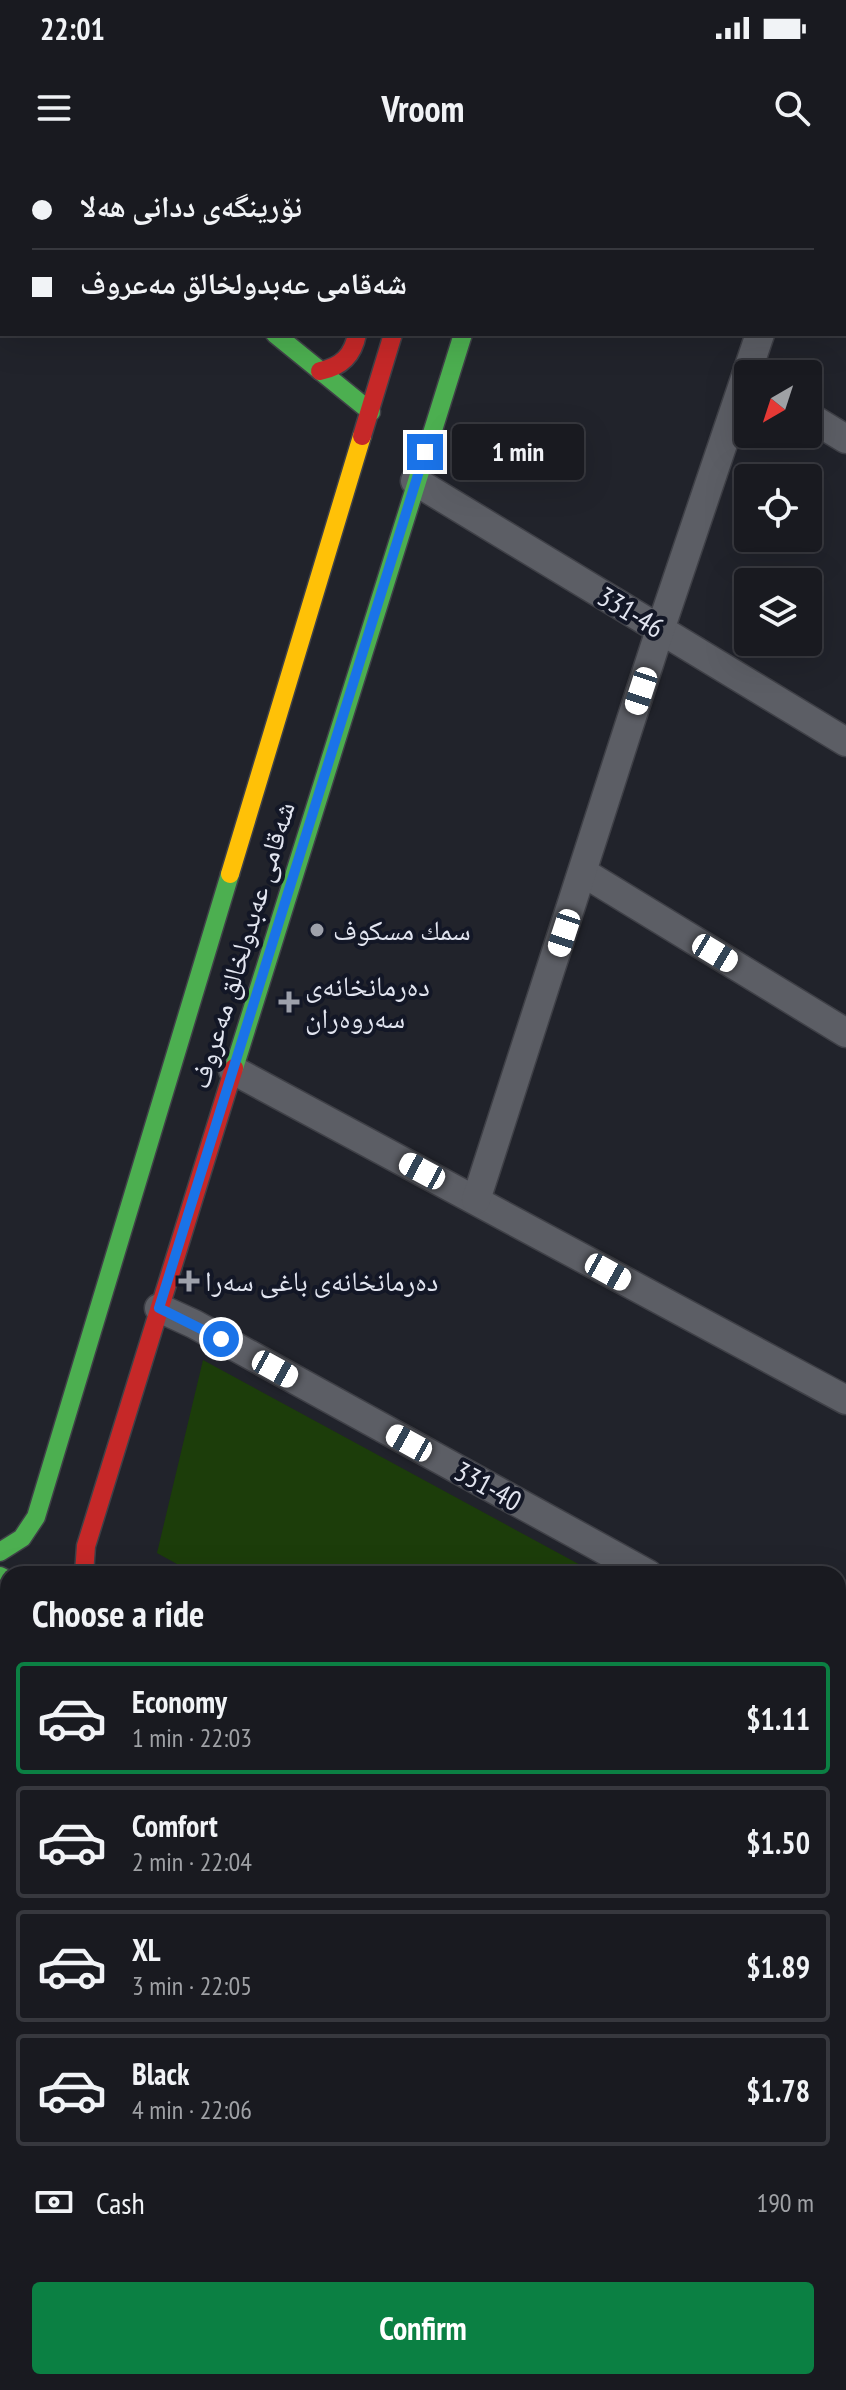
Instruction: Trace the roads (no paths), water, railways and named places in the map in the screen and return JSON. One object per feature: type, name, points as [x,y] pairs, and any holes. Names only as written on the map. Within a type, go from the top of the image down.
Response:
[{"type":"main road","points":[[277,336],[371,412]]},
{"type":"main road","points":[[320,371],[339,366],[347,360],[353,352],[357,336]]},
{"type":"main road","name":"شەقامی عەبدولخالق مەعروف","points":[[85,1566],[86,1546],[134,1368],[159,1308],[462,336]]},
{"type":"main road","name":"شەقامی عەبدولخالق مەعروف","points":[[0,1552],[11,1548],[25,1535],[36,1517],[92,1354],[371,412],[386,338]]},
{"type":"street","points":[[752,360],[759,336]]},
{"type":"street","points":[[476,1200],[660,630],[734,416]]},
{"type":"street","points":[[822,424],[846,439]]},
{"type":"street","name":"331-46","points":[[415,481],[846,742]]},
{"type":"street","points":[[584,873],[846,1033]]},
{"type":"street","points":[[233,1070],[846,1400]]},
{"type":"street","name":"331-40","points":[[159,1308],[633,1566]]},
{"type":"place","name":"سمك مسكوف","points":[[317,930]]},
{"type":"place","name":"دەرمانخانەی سەروەران","points":[[289,1002]]},
{"type":"place","name":"دەرمانخانەی باغی سەرا","points":[[189,1281]]}]
